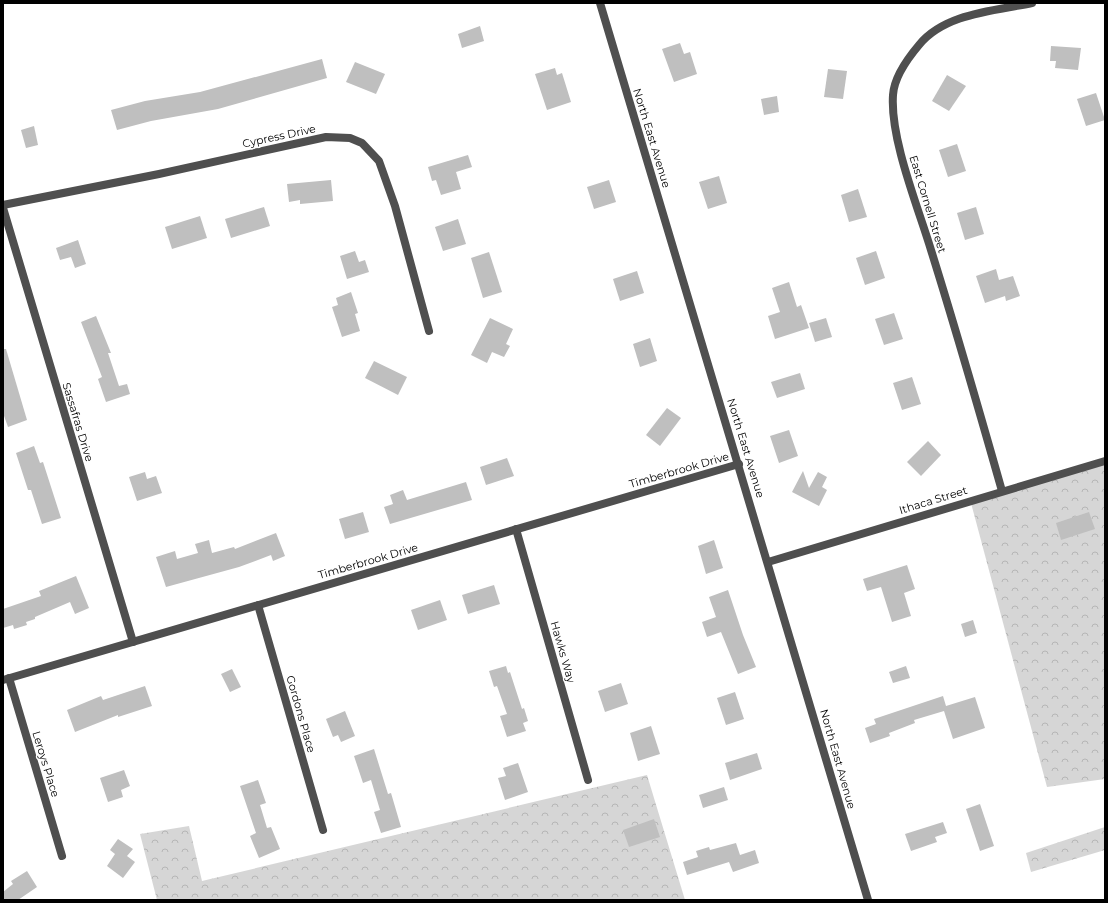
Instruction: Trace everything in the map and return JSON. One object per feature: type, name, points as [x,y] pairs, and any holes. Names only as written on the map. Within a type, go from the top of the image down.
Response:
[{"type":"street","name":"North East Avenue","points":[[600,3],[739,464],[868,900]]},
{"type":"street","name":"East Cornell Street","points":[[1002,491],[957,333],[903,159],[894,114],[893,94],[907,61],[930,33],[946,24],[965,17],[1032,3]]},
{"type":"street","name":"Cypress Drive","points":[[3,205],[159,174],[326,137],[350,138],[362,143],[379,161],[395,206],[429,331]]},
{"type":"street","name":"Sassafras Drive","points":[[3,208],[133,642]]},
{"type":"street","name":"Ithaca Street","points":[[768,562],[1105,461]]},
{"type":"street","name":"Timberbrook Drive","points":[[6,679],[739,464]]},
{"type":"street","name":"Hawks Way","points":[[516,529],[588,780]]},
{"type":"street","name":"Gordons Place","points":[[258,605],[324,830]]},
{"type":"street","name":"Leroys Place","points":[[6,679],[62,856]]},
{"type":"green space","points":[[1105,462],[1105,779],[1047,787],[971,503]]},
{"type":"green space","points":[[647,775],[685,900],[157,900],[140,834],[189,826],[202,881]]},
{"type":"green space","points":[[1105,827],[1105,850],[1031,872],[1026,853]]},
{"type":"building","points":[[480,26],[484,41],[462,48],[458,34]]},
{"type":"building","points":[[680,43],[684,54],[690,52],[697,74],[674,82],[662,49]]},
{"type":"building","points":[[1051,46],[1081,48],[1078,70],[1055,68],[1056,61],[1050,61]]},
{"type":"building","points":[[322,59],[327,78],[218,109],[151,121],[117,130],[111,110],[145,101],[200,92]]},
{"type":"building","points":[[355,62],[385,74],[376,94],[346,82]]},
{"type":"building","points":[[555,68],[557,75],[562,73],[571,102],[547,110],[535,74]]},
{"type":"building","points":[[828,69],[847,71],[843,99],[824,97]]},
{"type":"building","points":[[947,75],[966,86],[949,111],[932,101]]},
{"type":"building","points":[[1096,93],[1105,120],[1086,126],[1077,99]]},
{"type":"building","points":[[777,96],[779,112],[764,115],[761,99]]},
{"type":"building","points":[[34,126],[38,145],[26,148],[21,130]]},
{"type":"building","points":[[957,144],[966,171],[948,177],[939,150]]},
{"type":"building","points":[[468,155],[472,167],[456,172],[461,189],[441,195],[436,180],[432,181],[428,167]]},
{"type":"building","points":[[719,176],[727,203],[708,209],[699,182]]},
{"type":"building","points":[[331,180],[333,201],[300,204],[300,200],[289,202],[287,184]]},
{"type":"building","points":[[609,180],[616,202],[594,209],[587,187]]},
{"type":"building","points":[[858,189],[867,217],[849,222],[841,195]]},
{"type":"building","points":[[264,207],[270,226],[231,238],[225,219]]},
{"type":"building","points":[[976,207],[984,234],[965,240],[957,213]]},
{"type":"building","points":[[200,216],[207,238],[172,249],[165,227]]},
{"type":"building","points":[[458,219],[466,244],[443,251],[435,227]]},
{"type":"building","points":[[78,240],[86,264],[75,268],[71,257],[60,260],[56,248]]},
{"type":"building","points":[[355,251],[359,262],[365,260],[369,272],[347,279],[340,256]]},
{"type":"building","points":[[876,251],[885,278],[865,285],[856,258]]},
{"type":"building","points":[[489,252],[502,292],[483,298],[471,258]]},
{"type":"building","points":[[996,269],[999,280],[1013,276],[1020,296],[1006,301],[1005,296],[985,303],[976,276]]},
{"type":"building","points":[[637,271],[644,293],[620,301],[613,279]]},
{"type":"building","points":[[789,282],[797,307],[801,305],[809,328],[775,339],[768,316],[780,312],[772,288]]},
{"type":"building","points":[[351,292],[358,313],[355,314],[360,331],[342,337],[332,307],[338,305],[336,298]]},
{"type":"building","points":[[894,313],[903,339],[884,345],[875,319]]},
{"type":"building","points":[[96,316],[111,353],[108,353],[119,386],[127,384],[130,394],[106,402],[98,379],[102,377],[81,322]]},
{"type":"building","points":[[490,318],[513,329],[506,344],[510,346],[504,357],[492,352],[487,363],[471,355]]},
{"type":"building","points":[[826,318],[832,337],[815,342],[809,323]]},
{"type":"building","points":[[650,338],[657,361],[640,367],[633,344]]},
{"type":"building","points":[[3,349],[6,349],[27,420],[8,427],[3,413]]},
{"type":"building","points":[[374,361],[407,377],[398,395],[365,378]]},
{"type":"building","points":[[800,373],[805,389],[777,398],[771,382]]},
{"type":"building","points":[[912,377],[921,404],[902,410],[893,383]]},
{"type":"building","points":[[667,408],[681,418],[660,446],[646,435]]},
{"type":"building","points":[[789,430],[798,456],[779,463],[770,436]]},
{"type":"building","points":[[928,441],[941,455],[921,476],[907,462]]},
{"type":"building","points":[[34,446],[40,463],[43,462],[61,518],[42,524],[31,490],[28,490],[16,453]]},
{"type":"building","points":[[507,458],[514,476],[486,485],[480,467]]},
{"type":"building","points":[[803,471],[809,488],[818,472],[827,477],[822,487],[827,490],[819,506],[792,492]]},
{"type":"building","points":[[145,472],[147,479],[156,476],[162,493],[137,501],[129,477]]},
{"type":"building","points":[[466,482],[472,500],[390,524],[384,507],[393,504],[390,495],[403,490],[407,500]]},
{"type":"building","points":[[363,512],[369,532],[345,539],[339,519]]},
{"type":"building","points":[[1089,512],[1095,529],[1061,540],[1056,523]]},
{"type":"building","points":[[276,533],[285,556],[273,561],[271,555],[239,567],[166,587],[156,557],[175,551],[177,559],[198,553],[195,544],[209,540],[212,553],[234,547],[235,549]]},
{"type":"building","points":[[714,540],[723,568],[706,574],[698,546]]},
{"type":"building","points":[[907,565],[915,589],[904,593],[911,616],[892,622],[881,587],[867,591],[863,579]]},
{"type":"building","points":[[76,576],[89,608],[75,614],[70,602],[35,617],[35,619],[26,622],[27,625],[14,629],[13,625],[3,628],[3,609],[41,596],[39,591]]},
{"type":"building","points":[[494,585],[500,604],[468,614],[462,595]]},
{"type":"building","points":[[728,590],[743,635],[756,667],[738,674],[721,632],[707,637],[702,622],[716,617],[709,597]]},
{"type":"building","points":[[440,600],[447,620],[418,630],[411,610]]},
{"type":"building","points":[[973,620],[977,633],[965,637],[961,624]]},
{"type":"building","points":[[506,666],[508,673],[510,672],[522,709],[524,708],[528,721],[523,723],[526,731],[507,737],[500,716],[507,714],[497,686],[494,687],[489,671]]},
{"type":"building","points":[[906,666],[910,678],[893,683],[889,672]]},
{"type":"building","points":[[232,669],[241,687],[230,692],[221,674]]},
{"type":"building","points":[[621,683],[628,704],[605,712],[598,691]]},
{"type":"building","points":[[145,686],[152,706],[118,717],[118,715],[75,732],[67,710],[101,696],[103,700]]},
{"type":"building","points":[[735,692],[744,719],[726,725],[717,698]]},
{"type":"building","points":[[943,696],[946,706],[975,697],[985,728],[953,739],[944,711],[914,720],[915,723],[889,733],[890,736],[870,743],[865,728],[876,724],[874,719]]},
{"type":"building","points":[[345,711],[355,736],[341,742],[338,735],[333,737],[326,719]]},
{"type":"building","points":[[651,726],[660,754],[638,761],[630,733]]},
{"type":"building","points":[[374,749],[388,794],[391,793],[401,827],[381,833],[374,812],[380,810],[371,780],[363,783],[354,756]]},
{"type":"building","points":[[757,753],[762,769],[730,780],[725,763]]},
{"type":"building","points":[[518,763],[528,792],[505,800],[498,778],[506,776],[503,768]]},
{"type":"building","points":[[124,770],[130,786],[121,790],[123,797],[108,802],[100,778]]},
{"type":"building","points":[[258,780],[266,803],[260,805],[267,828],[271,827],[280,849],[259,858],[250,836],[256,833],[240,786]]},
{"type":"building","points":[[724,787],[728,800],[703,808],[699,795]]},
{"type":"building","points":[[980,804],[994,846],[980,851],[966,809]]},
{"type":"building","points":[[654,819],[660,837],[629,847],[623,830]]},
{"type":"building","points":[[943,822],[947,833],[935,837],[937,842],[911,851],[905,834]]},
{"type":"building","points":[[118,839],[133,849],[127,856],[135,862],[123,878],[107,866],[115,854],[110,850]]},
{"type":"building","points":[[736,843],[740,855],[755,850],[759,863],[733,872],[729,862],[687,875],[683,862],[698,857],[696,851],[709,847],[710,850]]},
{"type":"building","points":[[27,871],[37,887],[18,900],[3,900],[3,892],[13,884],[11,881]]}]
